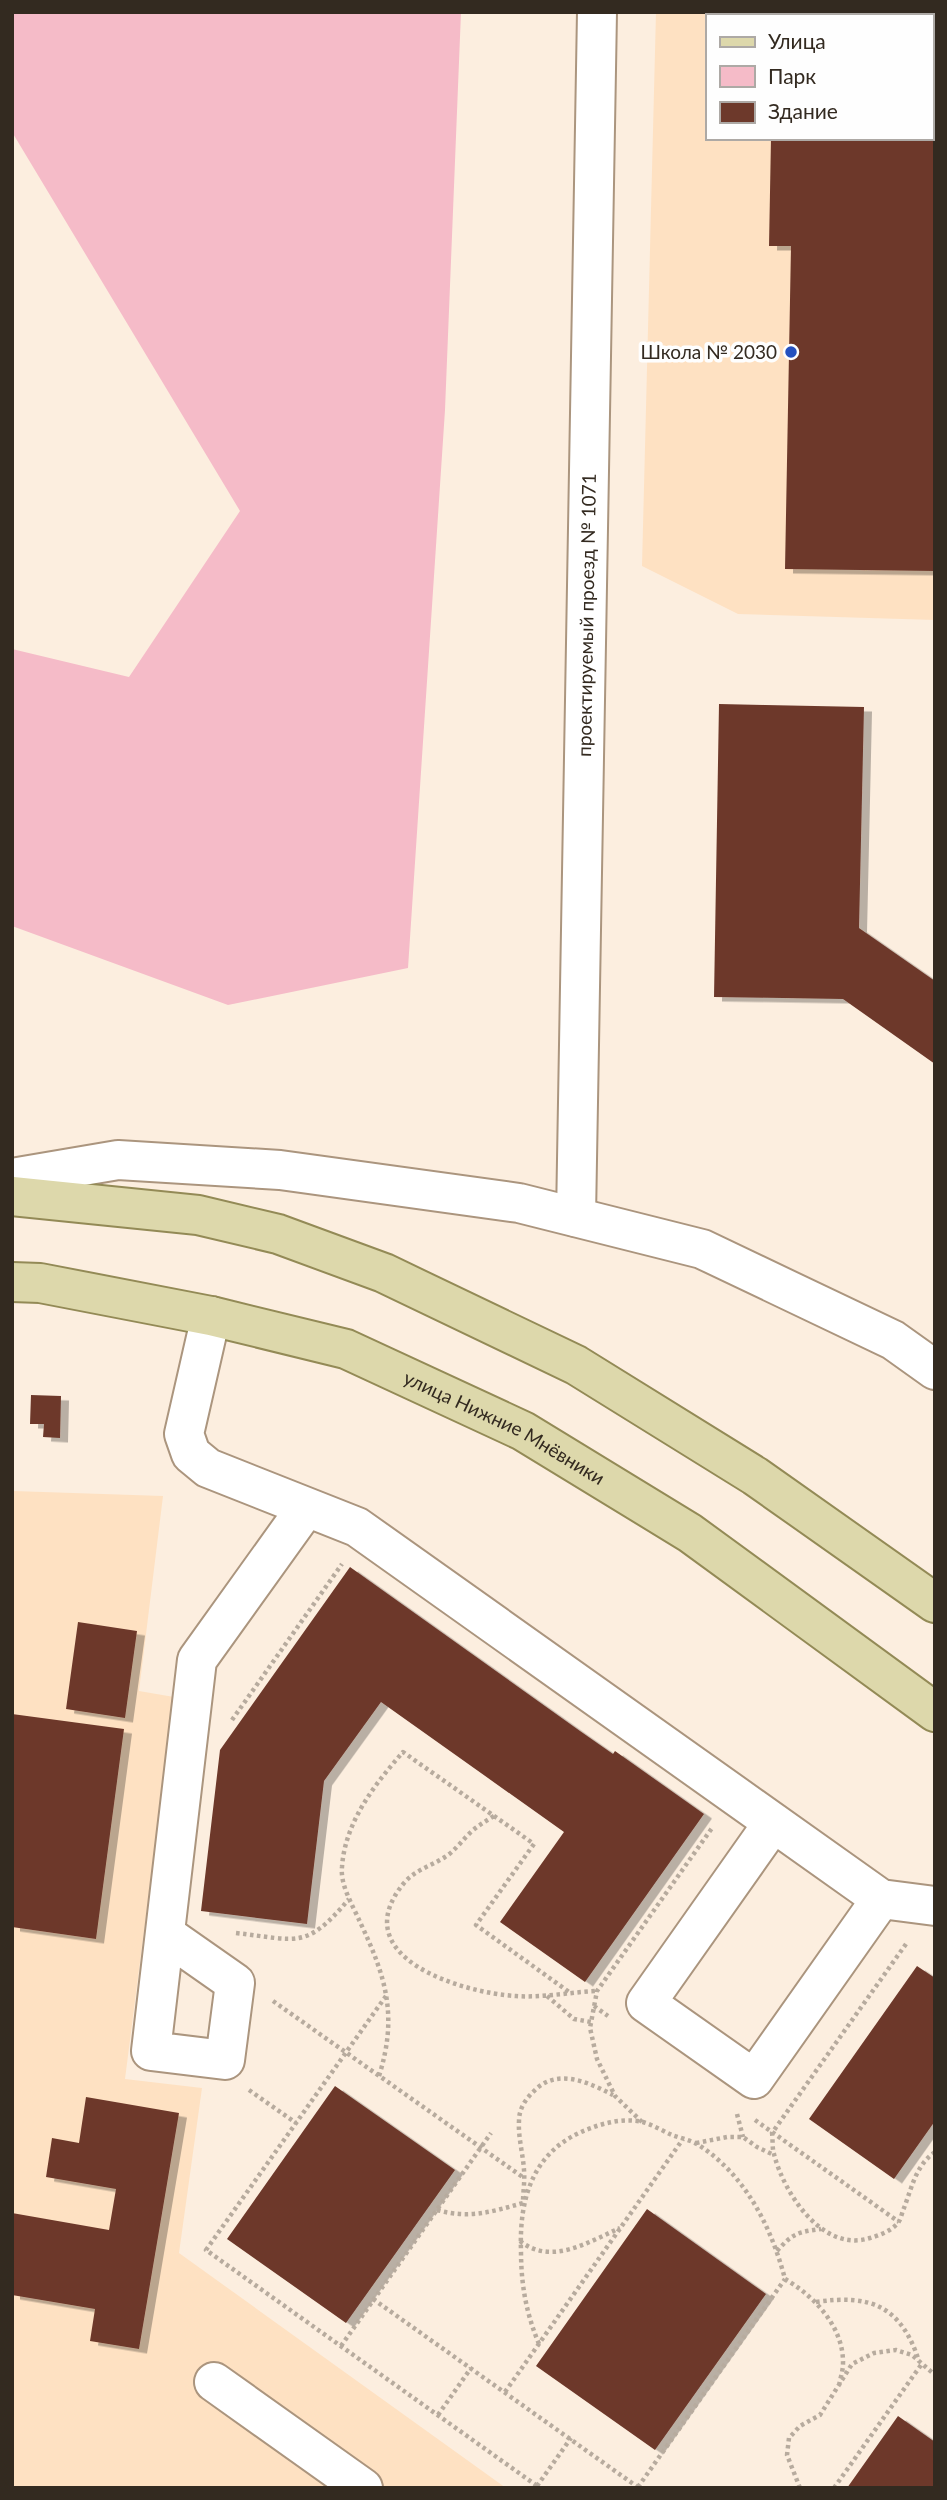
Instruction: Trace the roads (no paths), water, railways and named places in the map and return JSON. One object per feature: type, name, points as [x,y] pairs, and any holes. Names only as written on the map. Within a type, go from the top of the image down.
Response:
[{"type":"main road","points":[[12,1196],[198,1215],[278,1234],[384,1273],[576,1365],[755,1476],[935,1603]]},
{"type":"main road","name":"улица Нижние Мнёвники","points":[[12,1282],[40,1283],[211,1316],[346,1349],[523,1431],[690,1533],[935,1712]]},
{"type":"street","name":"проектируемый проезд № 1071","points":[[576,1217],[597,12]]},
{"type":"street","points":[[12,1178],[118,1160],[280,1170],[519,1203],[702,1249],[892,1340],[935,1370]]},
{"type":"street","points":[[211,1316],[184,1434],[191,1454],[208,1468],[357,1527],[881,1899],[935,1906]]},
{"type":"street","points":[[165,1934],[197,1660],[306,1508]]},
{"type":"street","points":[[773,1823],[646,2003],[678,2026],[754,2079],[881,1899]]},
{"type":"street","points":[[214,2382],[363,2488]]},
{"type":"place","name":"Школа № 2030","points":[[791,352]]}]
